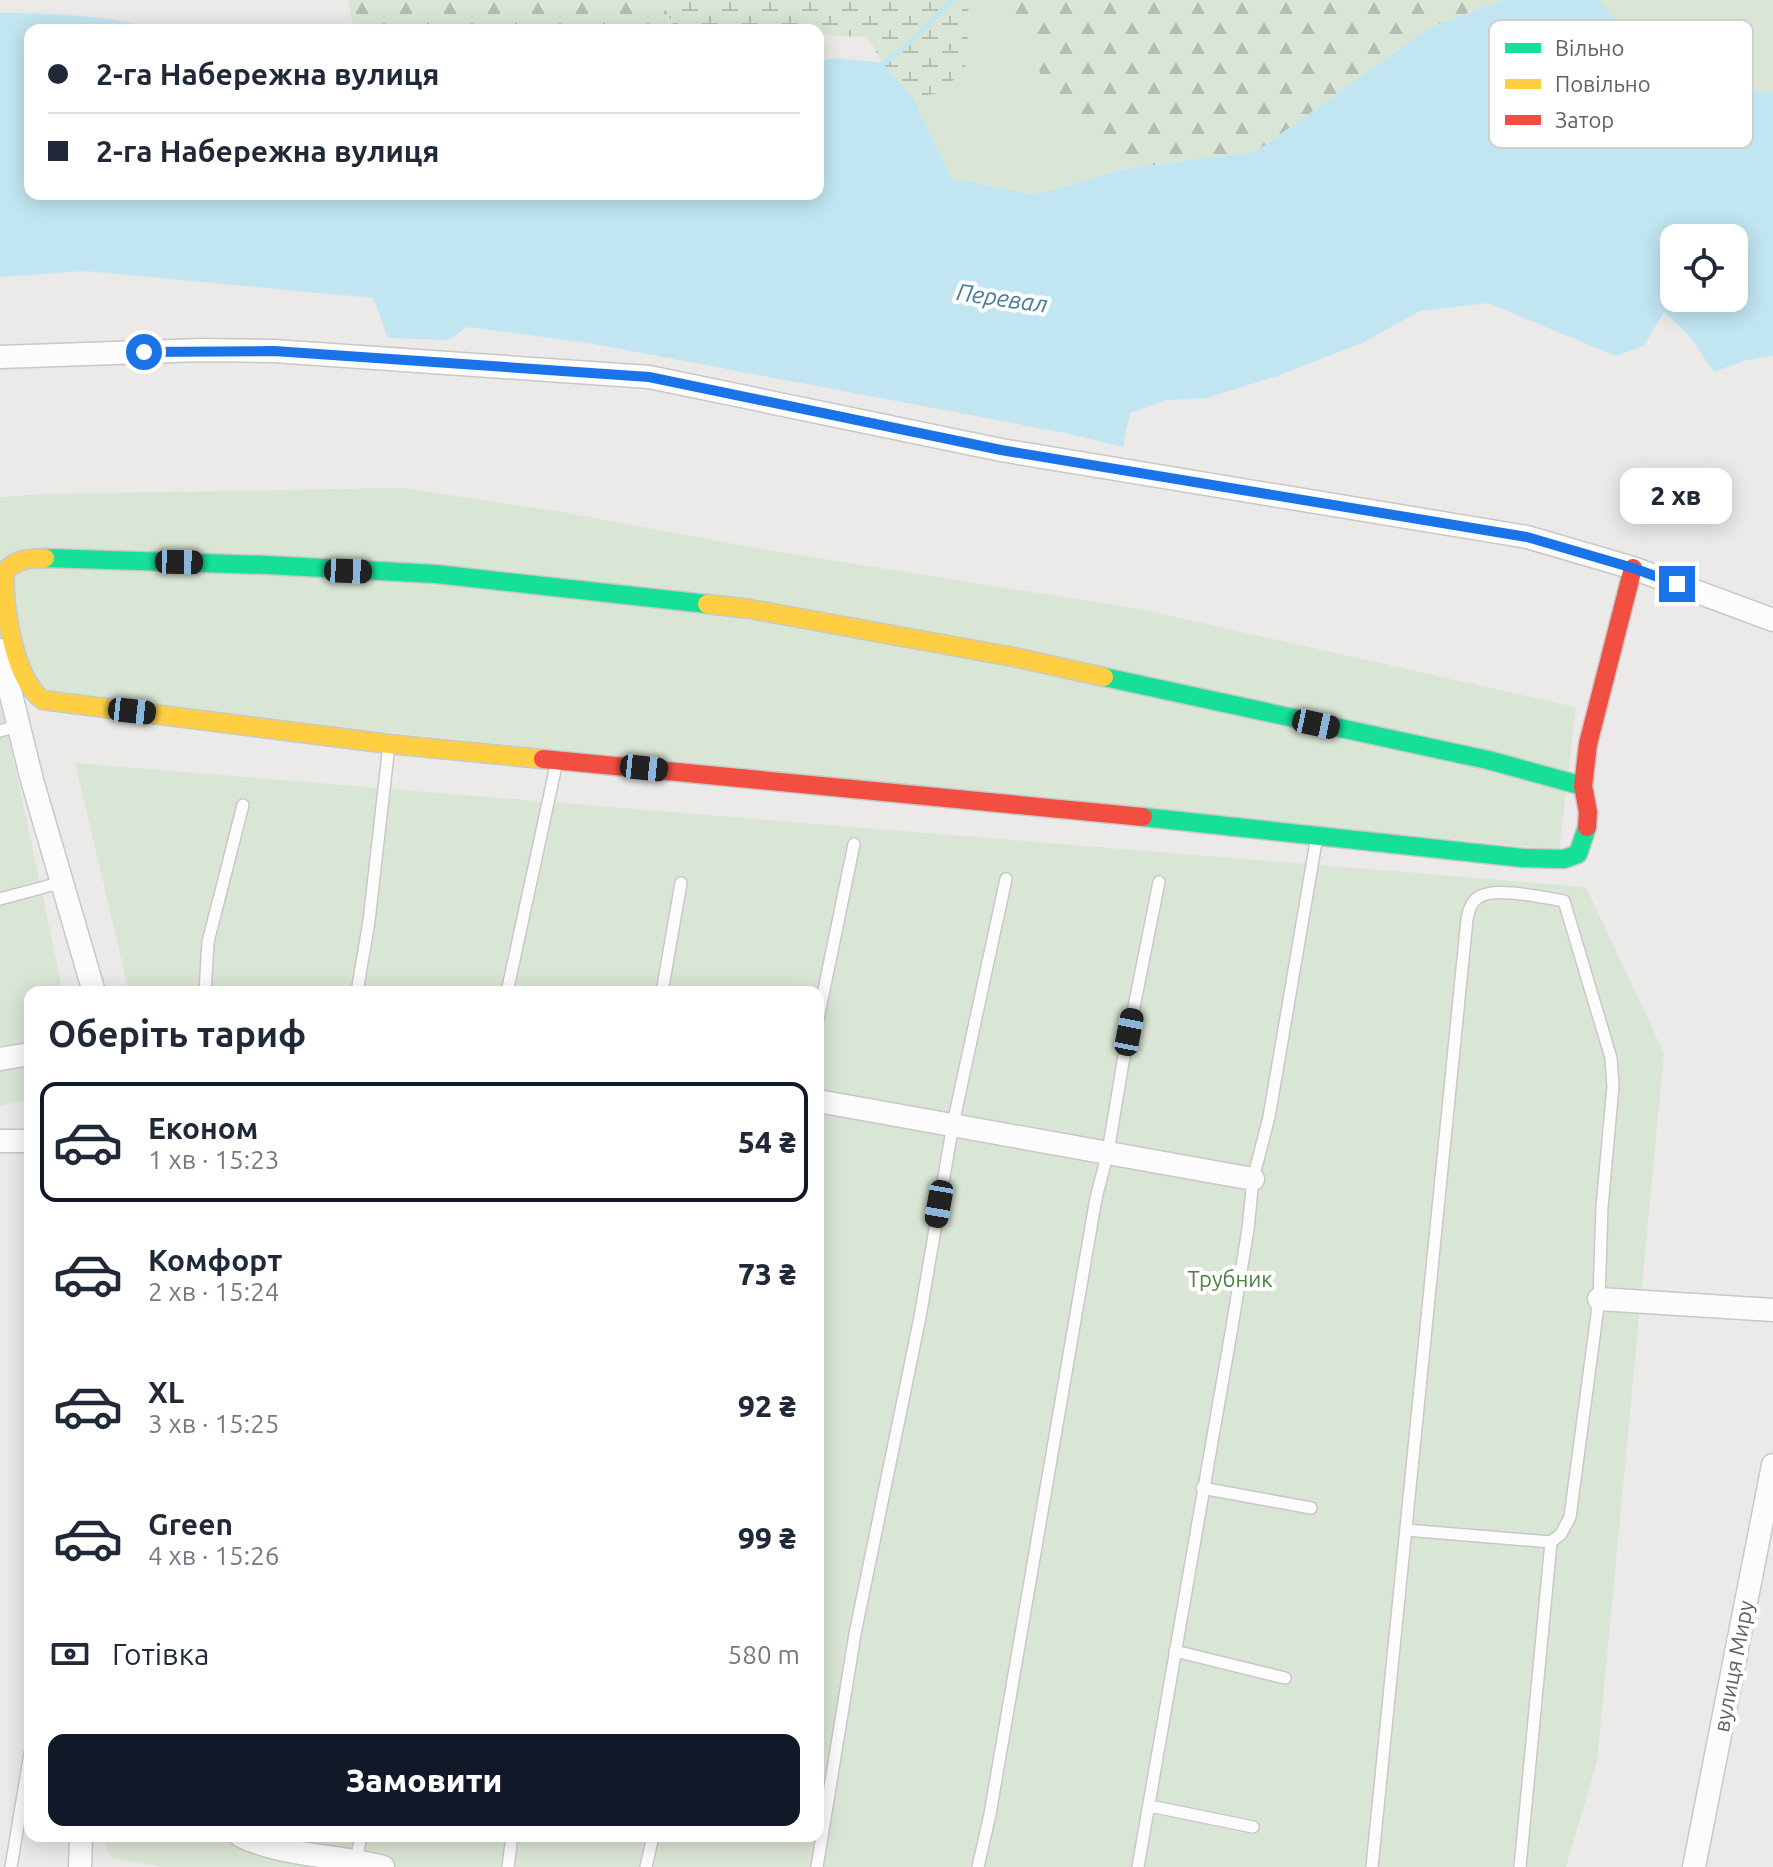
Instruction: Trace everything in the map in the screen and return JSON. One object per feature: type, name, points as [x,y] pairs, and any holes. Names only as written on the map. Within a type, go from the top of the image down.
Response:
[{"type":"street","points":[[0,357],[202,350],[274,351],[649,377],[1001,450],[1527,537],[1633,568],[1773,620]]},
{"type":"street","points":[[1583,786],[1488,760],[1018,658],[750,609],[436,574],[267,565],[32,558],[18,561],[6,569],[1,580],[2,601],[22,671],[33,692],[43,700],[389,744],[1523,858],[1572,858],[1578,854],[1587,829],[1588,812],[1583,786],[1588,744],[1633,568]]},
{"type":"street","points":[[0,650],[10,728],[32,780],[92,986]]},
{"type":"street","points":[[0,1059],[24,1055]]},
{"type":"street","points":[[824,1102],[1253,1179]]},
{"type":"street","points":[[0,1141],[24,1141]]},
{"type":"street","points":[[1599,1299],[1773,1310]]},
{"type":"street","name":"вулиця Миру","points":[[1694,1867],[1773,1465]]},
{"type":"street","points":[[80,1867],[81,1842]]},
{"type":"street","points":[[253,1842],[383,1867]]},
{"type":"lane","points":[[358,986],[369,921],[389,744]]},
{"type":"lane","points":[[508,986],[558,760]]},
{"type":"lane","points":[[205,986],[208,942],[243,805]]},
{"type":"lane","points":[[1138,1867],[1241,1271],[1253,1179],[1269,1117],[1317,836]]},
{"type":"lane","points":[[824,990],[854,844]]},
{"type":"lane","points":[[824,1824],[855,1634],[920,1317],[953,1124],[1006,879]]},
{"type":"lane","points":[[0,899],[63,882]]},
{"type":"lane","points":[[978,1867],[990,1814],[1096,1198],[1108,1152],[1159,882]]},
{"type":"lane","points":[[663,986],[681,883]]},
{"type":"lane","points":[[1372,1867],[1467,919],[1471,905],[1477,897],[1485,894],[1497,892],[1564,901],[1611,1058],[1613,1086],[1602,1207],[1599,1299],[1570,1517],[1561,1534],[1551,1542],[1406,1530]]},
{"type":"lane","points":[[1202,1488],[1311,1508]]},
{"type":"lane","points":[[1520,1867],[1551,1542]]},
{"type":"lane","points":[[1175,1651],[1285,1678]]},
{"type":"lane","points":[[11,1867],[24,1789]]},
{"type":"lane","points":[[1150,1806],[1253,1827]]},
{"type":"lane","points":[[356,1860],[360,1842]]},
{"type":"lane","points":[[508,1867],[511,1842]]},
{"type":"lane","points":[[646,1867],[652,1842]]},
{"type":"lane","points":[[817,1867],[821,1842]]},
{"type":"green space","points":[[348,0],[661,0],[673,24],[353,24]]},
{"type":"green space","points":[[661,0],[969,0],[967,64],[943,92],[913,98],[882,63],[868,37],[824,35],[824,24],[673,24]]},
{"type":"green space","points":[[969,0],[996,0],[1001,18],[1032,48],[1053,113],[1095,137],[1124,169],[1035,195],[952,178],[913,98],[943,92],[966,64]]},
{"type":"green space","points":[[996,0],[1502,0],[1427,29],[1257,151],[1124,169],[1095,137],[1053,113],[1032,48],[1001,18]]},
{"type":"green space","points":[[1599,0],[1773,0],[1773,92],[1753,91],[1753,20],[1615,20]]},
{"type":"green space","points":[[402,488],[1140,609],[1576,707],[1559,850],[23,696],[0,601],[0,497]]},
{"type":"green space","points":[[0,706],[62,986],[24,986],[24,1100],[0,1106]]},
{"type":"green space","name":"Трубник","points":[[75,763],[1586,887],[1664,1053],[1597,1762],[1566,1867],[161,1867],[112,1858],[104,1842],[824,1842],[824,986],[128,986]]},
{"type":"water","name":"Перевал","points":[[1502,0],[1599,0],[1615,20],[1489,20],[1489,148],[1753,148],[1753,91],[1773,92],[1773,356],[1743,361],[1714,372],[1687,333],[1664,312],[1644,346],[1616,356],[1488,303],[1420,311],[1362,343],[1277,376],[1207,398],[1167,400],[1130,413],[1123,447],[1065,433],[589,343],[468,327],[448,340],[388,338],[373,298],[85,271],[0,277],[0,13],[85,16],[138,24],[24,24],[24,200],[824,200],[824,60],[837,58],[882,63],[913,98],[952,178],[1035,195],[1124,169],[1257,151],[1427,29]]},
{"type":"waterway","points":[[880,66],[904,48],[953,0]]},
{"type":"traffic: fast","points":[[45,558],[436,574],[707,604]]},
{"type":"traffic: fast","points":[[1104,677],[1488,760],[1583,786]]},
{"type":"traffic: fast","points":[[1143,817],[1523,858],[1564,859],[1578,854],[1587,827]]},
{"type":"traffic: slow","points":[[45,558],[18,562],[5,572],[12,641],[25,677],[43,700],[389,744],[543,759]]},
{"type":"traffic: slow","points":[[707,604],[750,609],[1018,658],[1104,677]]},
{"type":"traffic: jam","points":[[1587,827],[1588,812],[1583,786],[1588,744],[1633,568]]},
{"type":"traffic: jam","points":[[543,759],[1143,817]]},
{"type":"route","points":[[144,352],[274,351],[649,377],[1001,450],[1527,537],[1677,584]]}]
